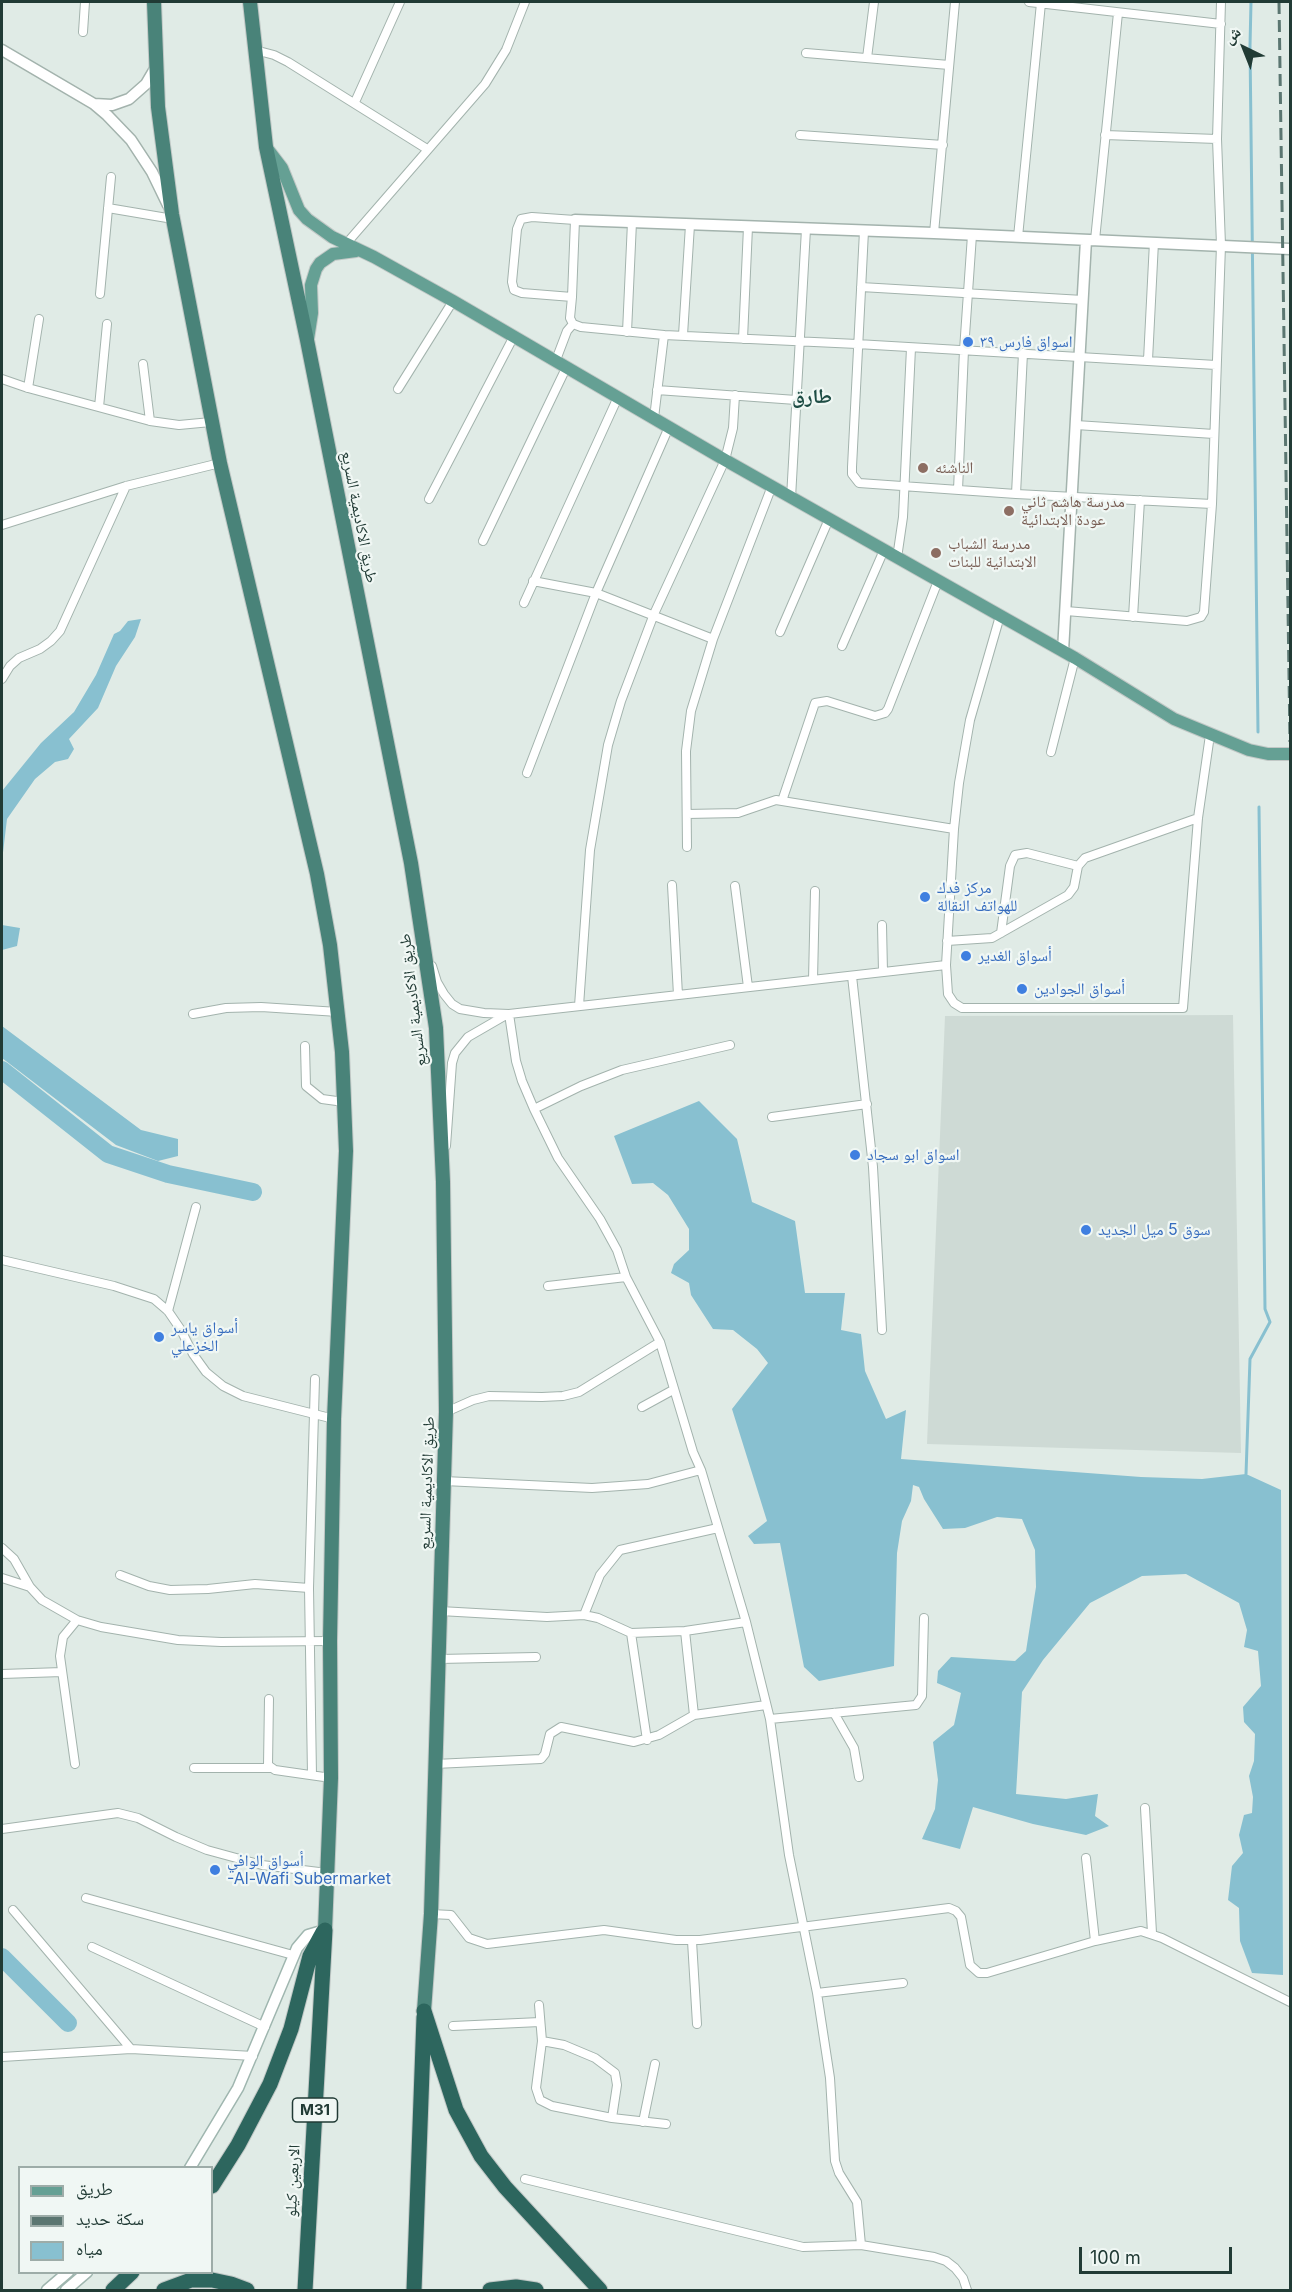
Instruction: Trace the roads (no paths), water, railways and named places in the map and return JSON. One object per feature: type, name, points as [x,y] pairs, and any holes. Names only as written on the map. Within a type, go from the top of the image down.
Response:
[{"type":"highway","points":[[154,2],[161,135],[172,217],[211,422],[317,874],[330,945],[338,1012],[346,1151],[334,1419],[330,1641],[331,1778],[325,1930],[310,1956],[291,2029],[270,2084],[238,2145],[213,2184]]},
{"type":"highway","name":"طريق الاكاديمية السريع","points":[[250,2],[266,147],[307,340],[411,863],[436,1028],[443,1182],[446,1412],[431,1914],[424,2011]]},
{"type":"highway","name":"الاربعين كيلو","points":[[305,2290],[325,1930]]},
{"type":"highway","points":[[414,2290],[424,2011]]},
{"type":"highway","points":[[424,2011],[456,2109],[481,2156],[504,2187],[600,2290]]},
{"type":"highway","points":[[113,2290],[130,2274]]},
{"type":"highway","points":[[164,2290],[191,2280],[212,2280],[247,2290]]},
{"type":"highway","points":[[490,2290],[516,2287],[536,2290]]},
{"type":"main road","points":[[266,147],[278,161],[299,210],[316,227],[453,301],[791,498],[1076,658],[1174,719],[1249,750],[1268,754],[1290,754]]},
{"type":"main road","points":[[307,340],[312,313],[311,285],[316,269],[320,263],[333,254],[363,251]]},
{"type":"street","points":[[83,32],[85,2]]},
{"type":"street","points":[[355,102],[400,2]]},
{"type":"street","points":[[346,244],[485,84],[506,50],[525,2]]},
{"type":"street","points":[[867,58],[874,2]]},
{"type":"street","points":[[934,233],[955,2]]},
{"type":"street","points":[[1029,2],[1221,24]]},
{"type":"street","points":[[1066,611],[1187,621],[1201,617],[1206,604],[1212,504],[1221,245],[1217,139],[1221,2]]},
{"type":"street","points":[[1018,237],[1041,3]]},
{"type":"street","points":[[1063,651],[1083,300],[1105,135],[1118,13]]},
{"type":"street","points":[[2,50],[94,104],[119,126],[152,172],[172,217]]},
{"type":"street","points":[[255,50],[281,58],[355,102],[427,149]]},
{"type":"street","points":[[806,52],[949,65]]},
{"type":"street","points":[[94,104],[112,105],[129,99],[146,84],[156,67]]},
{"type":"street","points":[[800,135],[943,146]]},
{"type":"street","points":[[1105,135],[1217,139]]},
{"type":"street","points":[[100,294],[111,177]]},
{"type":"street","points":[[108,208],[172,217]]},
{"type":"street","points":[[572,297],[518,293],[514,290],[512,282],[517,229],[521,219],[532,217],[1290,249]]},
{"type":"street","points":[[575,220],[570,318],[573,324],[581,327],[664,335],[1148,360],[1216,366]]},
{"type":"street","points":[[627,332],[632,222]]},
{"type":"street","points":[[683,335],[690,225]]},
{"type":"street","points":[[743,339],[748,227]]},
{"type":"street","points":[[791,498],[806,229]]},
{"type":"street","points":[[864,231],[852,474],[858,483],[1212,504]]},
{"type":"street","points":[[958,490],[972,235]]},
{"type":"street","points":[[1148,360],[1154,242]]},
{"type":"street","points":[[861,287],[1083,300]]},
{"type":"street","points":[[398,389],[453,301]]},
{"type":"street","points":[[28,388],[39,319]]},
{"type":"street","points":[[99,408],[107,324]]},
{"type":"street","points":[[483,541],[561,363],[567,331],[573,324]]},
{"type":"street","points":[[654,418],[664,335]]},
{"type":"street","points":[[429,499],[514,336]]},
{"type":"street","points":[[897,558],[903,528],[911,348]]},
{"type":"street","points":[[1016,494],[1023,353]]},
{"type":"street","points":[[143,364],[150,421]]},
{"type":"street","points":[[2,379],[150,421],[179,425],[211,422]]},
{"type":"street","points":[[657,390],[796,400]]},
{"type":"street","points":[[579,1006],[590,850],[608,745],[621,701],[654,614],[725,460],[733,428],[735,395]]},
{"type":"street","points":[[524,603],[618,397]]},
{"type":"street","points":[[1076,425],[1214,434]]},
{"type":"street","points":[[527,773],[596,593],[669,427]]},
{"type":"street","points":[[2,525],[126,486],[220,463]]},
{"type":"street","points":[[2,679],[10,666],[19,658],[40,649],[60,631],[126,486]]},
{"type":"street","points":[[687,847],[688,725],[713,639],[772,486]]},
{"type":"street","points":[[1133,616],[1140,500]]},
{"type":"street","points":[[780,632],[829,519]]},
{"type":"street","points":[[842,646],[884,550]]},
{"type":"street","points":[[533,580],[596,593],[713,639]]},
{"type":"street","points":[[782,801],[815,703],[823,700],[875,716],[885,713],[888,709],[938,581]]},
{"type":"street","points":[[1000,616],[963,752],[954,828],[946,965],[948,994],[954,1003],[962,1008],[1183,1008],[1198,818],[1210,735]]},
{"type":"street","points":[[1051,752],[1076,658]]},
{"type":"street","points":[[687,814],[738,813],[771,802],[782,801],[954,828]]},
{"type":"street","points":[[947,941],[986,940],[1001,933],[1068,895],[1074,887],[1078,866],[1085,858],[1198,818]]},
{"type":"street","points":[[1001,933],[1010,866],[1015,855],[1027,853],[1078,866]]},
{"type":"street","points":[[672,885],[678,995]]},
{"type":"street","points":[[735,886],[748,987]]},
{"type":"street","points":[[813,980],[815,891]]},
{"type":"street","points":[[882,925],[883,972]]},
{"type":"street","points":[[421,926],[437,982],[452,1004],[470,1012],[509,1014],[946,965]]},
{"type":"street","points":[[852,976],[873,1167],[882,1330]]},
{"type":"street","points":[[193,1014],[226,1008],[261,1007],[338,1012]]},
{"type":"street","points":[[509,1014],[516,1060],[522,1082],[534,1109],[558,1158],[600,1219],[616,1250],[626,1277],[660,1342],[746,1622],[770,1719],[789,1855],[816,1993],[830,2078],[835,2161],[839,2173],[857,2202],[861,2245]]},
{"type":"street","points":[[443,1182],[452,1063],[455,1053],[468,1037],[509,1014]]},
{"type":"street","points":[[534,1109],[580,1086],[622,1070],[730,1045]]},
{"type":"street","points":[[305,1046],[306,1086],[322,1100],[344,1102]]},
{"type":"street","points":[[772,1118],[867,1104]]},
{"type":"street","points":[[168,1311],[196,1207]]},
{"type":"street","points":[[2,1260],[138,1292],[154,1299],[168,1311],[181,1330],[192,1354],[206,1372],[223,1386],[243,1396],[334,1419]]},
{"type":"street","points":[[548,1286],[626,1277]]},
{"type":"street","points":[[446,1412],[473,1400],[489,1396],[542,1397],[563,1396],[579,1392],[660,1342]]},
{"type":"street","points":[[312,1775],[309,1588],[315,1379]]},
{"type":"street","points":[[642,1407],[674,1390]]},
{"type":"street","points":[[444,1481],[592,1488],[648,1484],[701,1470]]},
{"type":"street","points":[[584,1615],[600,1575],[620,1550],[718,1528]]},
{"type":"street","points":[[2,1548],[14,1559],[30,1587],[42,1600],[77,1620],[101,1627],[178,1640],[330,1641]]},
{"type":"street","points":[[120,1575],[149,1586],[170,1590],[255,1584],[309,1588]]},
{"type":"street","points":[[2,1578],[30,1587]]},
{"type":"street","points":[[440,1611],[547,1617],[584,1615],[598,1618],[631,1634],[685,1631],[746,1622]]},
{"type":"street","points":[[770,1719],[912,1706],[918,1703],[922,1696],[924,1618]]},
{"type":"street","points":[[75,1764],[60,1647],[63,1637],[77,1620]]},
{"type":"street","points":[[685,1631],[694,1715]]},
{"type":"street","points":[[631,1634],[647,1740]]},
{"type":"street","points":[[439,1659],[536,1657]]},
{"type":"street","points":[[2,1674],[62,1671]]},
{"type":"street","points":[[269,1699],[267,1761],[272,1768]]},
{"type":"street","points":[[435,1764],[541,1759],[545,1754],[550,1734],[561,1727],[603,1734],[622,1740],[647,1740],[694,1715],[766,1705]]},
{"type":"street","points":[[834,1713],[854,1748],[859,1778]]},
{"type":"street","points":[[194,1767],[272,1768],[331,1778]]},
{"type":"street","points":[[1145,1808],[1152,1933]]},
{"type":"street","points":[[2,1829],[118,1813],[138,1818],[207,1850],[262,1865],[327,1873]]},
{"type":"street","points":[[1086,1858],[1095,1941]]},
{"type":"street","points":[[86,1898],[293,1955]]},
{"type":"street","points":[[431,1914],[452,1915],[469,1938],[487,1944],[604,1930],[692,1941],[952,1909],[961,1917],[970,1965],[982,1974],[1132,1932],[1152,1933],[1290,2002]]},
{"type":"street","points":[[13,1910],[131,2049]]},
{"type":"street","points":[[193,2162],[230,2103],[253,2056],[293,1955],[301,1941],[308,1935],[325,1930]]},
{"type":"street","points":[[692,1941],[697,2024]]},
{"type":"street","points":[[92,1947],[265,2027]]},
{"type":"street","points":[[816,1993],[903,1983]]},
{"type":"street","points":[[539,2005],[542,2041],[536,2088],[540,2100],[552,2106],[612,2118],[666,2124]]},
{"type":"street","points":[[453,2026],[540,2022]]},
{"type":"street","points":[[542,2041],[564,2046],[595,2058],[615,2073],[617,2085],[612,2118]]},
{"type":"street","points":[[2,2057],[131,2049],[253,2056]]},
{"type":"street","points":[[643,2122],[655,2064]]},
{"type":"street","points":[[525,2179],[803,2247],[861,2245],[934,2257],[956,2268],[967,2290]]},
{"type":"street","points":[[47,2290],[66,2274]]},
{"type":"street","points":[[66,2290],[85,2274]]},
{"type":"water","points":[[141,619],[135,637],[116,666],[98,708],[69,739],[74,749],[68,759],[55,762],[35,779],[7,819],[2,861],[2,791],[41,743],[74,712],[96,675],[114,634],[120,631],[128,621]]},
{"type":"water","points":[[2,925],[20,928],[17,946],[2,950]]},
{"type":"water","points":[[2,1026],[141,1130],[178,1139],[178,1156],[158,1161],[116,1145],[2,1058]]},
{"type":"water","points":[[699,1101],[737,1139],[752,1202],[795,1221],[805,1293],[845,1293],[841,1330],[861,1334],[865,1371],[886,1419],[906,1410],[901,1459],[1141,1477],[1202,1479],[1246,1474],[1281,1490],[1283,1975],[1252,1973],[1240,1941],[1239,1908],[1228,1900],[1232,1866],[1243,1853],[1239,1835],[1244,1815],[1252,1813],[1253,1797],[1249,1776],[1254,1761],[1255,1734],[1244,1722],[1243,1707],[1261,1686],[1258,1651],[1244,1647],[1247,1630],[1239,1603],[1186,1574],[1142,1576],[1090,1603],[1043,1660],[1022,1692],[1016,1794],[1066,1799],[1098,1794],[1095,1816],[1109,1826],[1086,1835],[1033,1824],[973,1807],[960,1849],[922,1839],[935,1809],[938,1780],[933,1742],[954,1725],[961,1693],[937,1683],[938,1671],[951,1657],[1015,1661],[1026,1651],[1036,1587],[1035,1550],[1022,1519],[997,1517],[965,1528],[943,1529],[919,1487],[913,1485],[911,1501],[902,1521],[897,1553],[894,1666],[819,1681],[804,1667],[780,1543],[754,1544],[748,1536],[767,1521],[732,1409],[768,1363],[757,1349],[733,1330],[713,1329],[691,1295],[689,1283],[671,1273],[674,1264],[689,1250],[689,1229],[668,1195],[653,1183],[632,1184],[614,1136]]},
{"type":"waterway","points":[[1251,2],[1258,732]]},
{"type":"waterway","points":[[1246,1474],[1250,1359],[1270,1322],[1265,1309],[1259,807]]},
{"type":"waterway","points":[[2,1070],[108,1154],[168,1174],[253,1192]]},
{"type":"waterway","points":[[2,1957],[68,2023]]},
{"type":"railway","points":[[1279,2],[1290,742]]},
{"type":"place","name":"اسواق فارس ٣٩","points":[[968,342]]},
{"type":"place","name":"الناشئه","points":[[923,468]]},
{"type":"place","name":"مدرسة هاشم ثاني عودة الابتدائية","points":[[1009,511]]},
{"type":"place","name":"مدرسة الشباب الابتدائية للبنات","points":[[936,553]]},
{"type":"place","name":"مركز فدك للهواتف النقالة","points":[[925,897]]},
{"type":"place","name":"أسواق الغدير","points":[[966,956]]},
{"type":"place","name":"أسواق الجوادين","points":[[1022,989]]},
{"type":"place","name":"اسواق ابو سجاد","points":[[855,1155]]},
{"type":"place","name":"سوق 5 ميل الجديد","points":[[1086,1230]]},
{"type":"place","name":"أسواق ياسر الخزعلي","points":[[159,1337]]},
{"type":"place","name":"أسواق الوافي -Al-Wafi Subermarket","points":[[215,1870]]},
{"type":"district","name":"طارق","points":[[812,397]]}]
